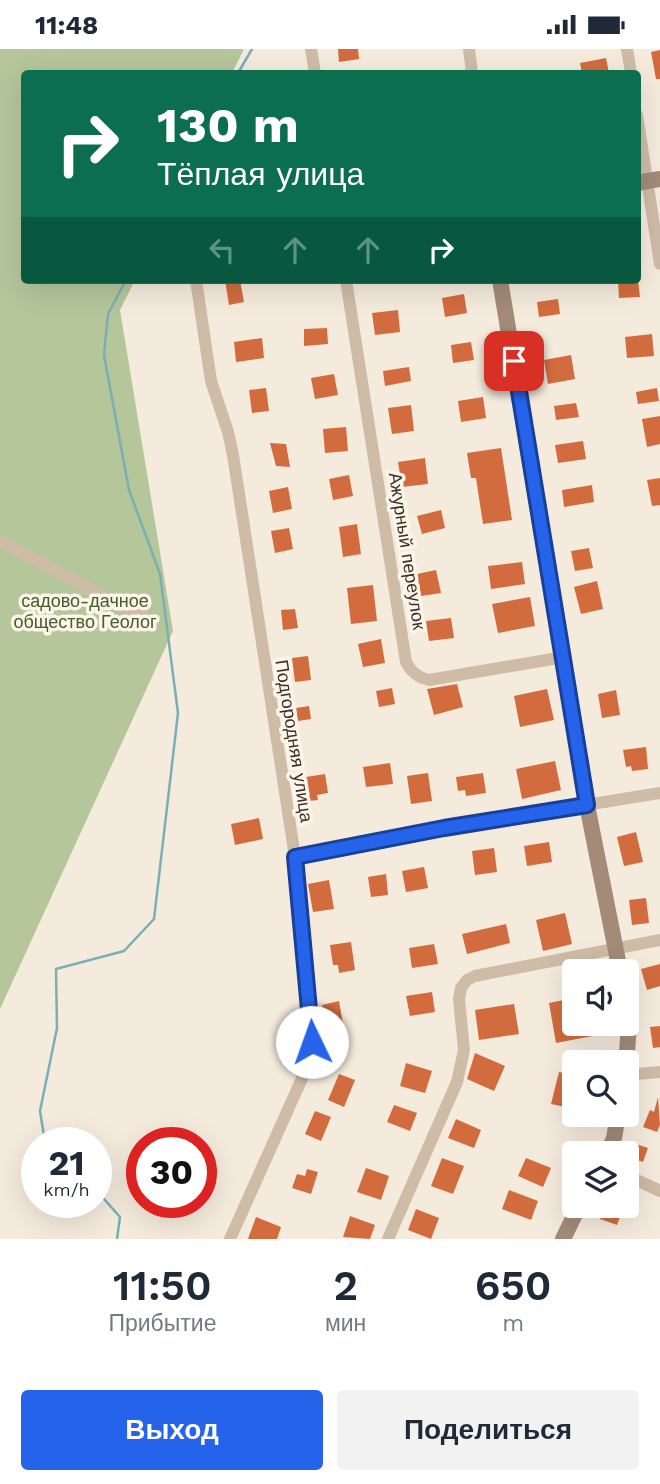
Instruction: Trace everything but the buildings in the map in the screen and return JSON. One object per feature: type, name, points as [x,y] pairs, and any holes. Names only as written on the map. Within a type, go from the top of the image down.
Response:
[{"type":"street","points":[[311,49],[314,70]]},
{"type":"street","points":[[468,49],[471,70]]},
{"type":"street","points":[[627,49],[630,70]]},
{"type":"street","points":[[641,139],[660,264]]},
{"type":"street","name":"Подгородняя улица","points":[[196,284],[211,381],[233,455],[295,857],[312,1042],[308,1065],[230,1239]]},
{"type":"street","name":"Ажурный переулок","points":[[347,284],[406,662],[410,669],[415,675],[429,680],[564,657]]},
{"type":"street","points":[[501,284],[587,805],[618,959]]},
{"type":"street","points":[[0,541],[152,622]]},
{"type":"street","points":[[295,857],[444,828],[660,793]]},
{"type":"street","points":[[388,1239],[457,1082],[464,1050],[459,999],[461,988],[467,980],[475,976],[660,940]]},
{"type":"street","points":[[639,1074],[660,1072]]},
{"type":"street","points":[[639,1181],[660,1191]]},
{"type":"street","points":[[563,1239],[573,1218]]},
{"type":"green space","name":"садово-дачное общество Геолог","points":[[0,49],[244,49],[234,70],[21,70],[21,284],[133,284],[120,310],[173,631],[0,1009]]},
{"type":"waterway","points":[[240,70],[252,49]]},
{"type":"waterway","points":[[43,1127],[40,1111],[57,1028],[56,969],[124,951],[154,919],[178,713],[160,574],[129,490],[104,355],[108,314],[124,284]]},
{"type":"waterway","points":[[112,1208],[120,1217],[117,1239]]},
{"type":"route","points":[[312,1042],[295,857],[444,828],[587,805],[514,361]]}]
